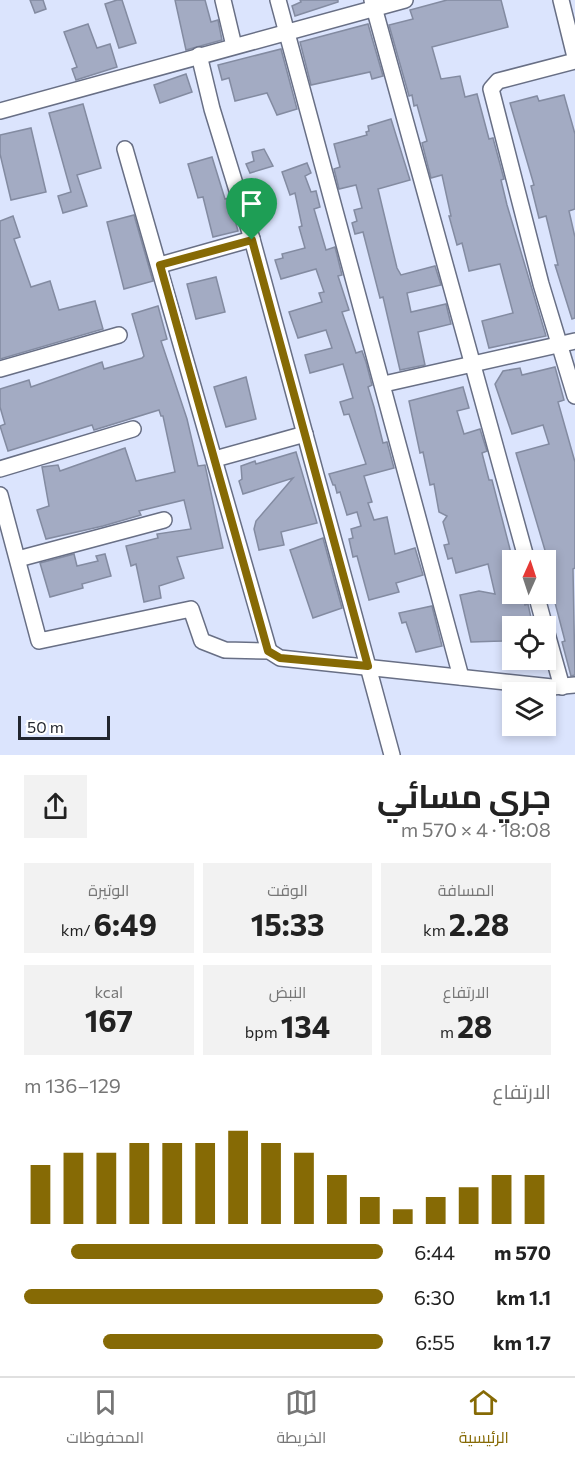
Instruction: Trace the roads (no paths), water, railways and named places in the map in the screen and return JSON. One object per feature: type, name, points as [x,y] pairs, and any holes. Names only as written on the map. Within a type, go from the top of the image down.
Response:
[{"type":"street","points":[[223,0],[234,46]]},
{"type":"street","points":[[278,0],[285,33],[384,384],[461,677]]},
{"type":"street","points":[[0,111],[285,33],[373,5],[405,0]]},
{"type":"street","points":[[561,0],[575,59],[498,81],[491,88],[559,345],[575,396]]},
{"type":"street","points":[[373,5],[524,550]]},
{"type":"street","points":[[199,55],[212,109],[252,240],[392,755]]},
{"type":"street","points":[[124,148],[160,265],[268,651]]},
{"type":"street","points":[[160,265],[252,240]]},
{"type":"street","points":[[0,369],[119,335]]},
{"type":"street","points":[[384,384],[575,341]]},
{"type":"street","points":[[0,469],[133,429]]},
{"type":"street","points":[[215,459],[304,434]]},
{"type":"street","points":[[0,495],[39,641],[191,609],[202,641],[225,650],[268,651],[280,658],[568,686],[556,654]]},
{"type":"street","points":[[18,559],[164,520]]}]
